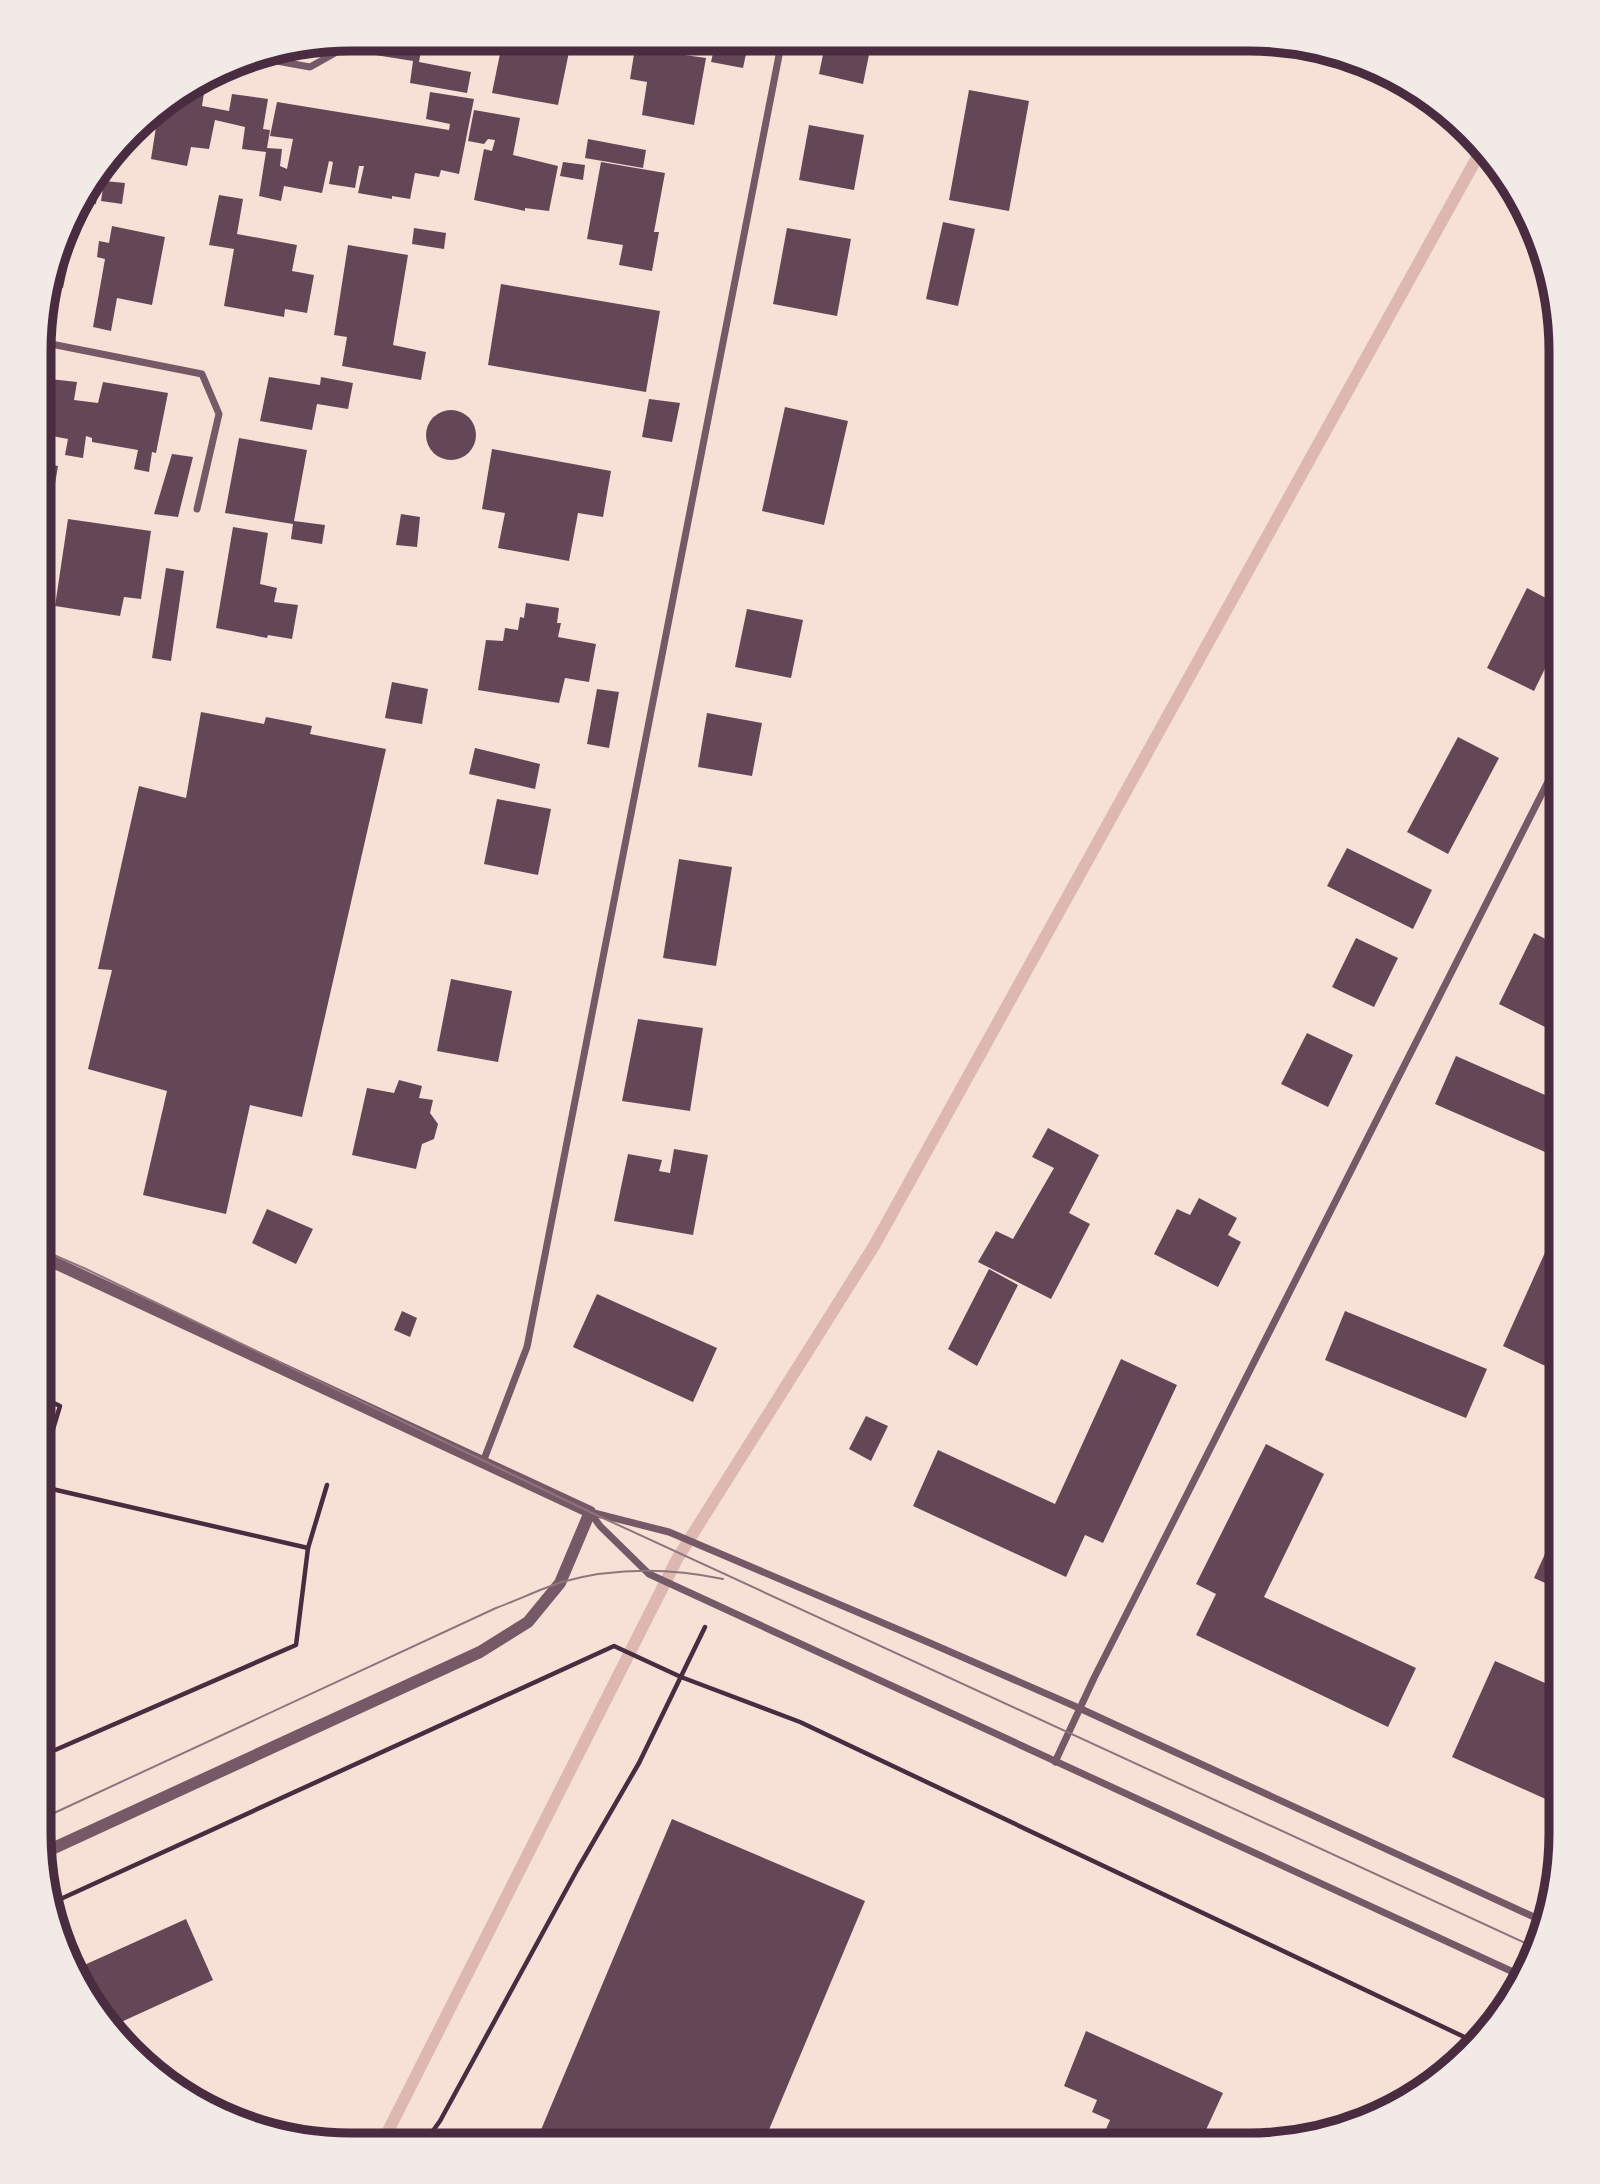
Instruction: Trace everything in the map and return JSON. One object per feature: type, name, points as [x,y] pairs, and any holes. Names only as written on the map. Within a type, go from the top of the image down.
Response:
[{"type":"street","points":[[274,61],[310,67],[336,51]]},
{"type":"street","points":[[483,1462],[527,1347],[780,51]]},
{"type":"street","points":[[51,344],[202,374],[219,414],[197,509]]},
{"type":"street","points":[[1055,1762],[1079,1709],[1549,780]]},
{"type":"street","points":[[51,1261],[590,1512],[669,1532],[1079,1709],[1537,1918]]},
{"type":"street","points":[[590,1512],[649,1574],[1514,1973]]},
{"type":"street","points":[[51,1849],[480,1652],[528,1622],[560,1583],[590,1512]]},
{"type":"path","points":[[51,1401],[60,1406],[51,1436]]},
{"type":"path","points":[[51,1752],[296,1645],[307,1548],[327,1485]]},
{"type":"path","points":[[51,1489],[307,1548]]},
{"type":"path","points":[[431,2133],[639,1763],[716,1604]]},
{"type":"path","points":[[59,1900],[614,1646],[681,1676],[800,1722],[1468,2038]]},
{"type":"building","points":[[370,51],[421,51],[419,62],[471,72],[467,93],[410,83],[413,61],[369,54]]},
{"type":"building","points":[[501,51],[569,52],[558,105],[492,93]]},
{"type":"building","points":[[635,51],[656,51],[706,58],[694,125],[642,115],[647,82],[630,79]]},
{"type":"building","points":[[714,51],[747,51],[743,68],[711,62]]},
{"type":"building","points":[[824,51],[870,51],[863,84],[819,74]]},
{"type":"building","points":[[205,89],[202,106],[229,111],[232,94],[268,99],[263,129],[270,130],[267,148],[282,149],[280,166],[287,169],[293,139],[270,136],[277,102],[449,130],[450,124],[426,119],[430,92],[474,99],[459,174],[441,170],[439,177],[415,173],[410,199],[358,193],[364,166],[359,166],[355,188],[329,184],[333,162],[329,161],[322,193],[284,186],[281,201],[259,196],[266,152],[242,149],[245,127],[215,120],[209,149],[191,147],[187,166],[151,159],[156,127],[152,126],[184,101]]},
{"type":"building","points":[[969,90],[1029,101],[1009,211],[949,200]]},
{"type":"building","points":[[474,110],[520,118],[513,155],[558,166],[549,211],[525,208],[525,211],[474,200],[484,149],[492,151],[495,140],[488,139],[484,144],[468,141]]},
{"type":"building","points":[[809,125],[864,135],[854,190],[799,180]]},
{"type":"building","points":[[588,139],[646,150],[643,168],[585,158]]},
{"type":"building","points":[[563,162],[585,165],[583,180],[560,176]]},
{"type":"building","points":[[601,162],[665,173],[654,232],[659,232],[652,271],[619,265],[623,245],[587,239]]},
{"type":"building","points":[[104,181],[125,183],[122,204],[101,201]]},
{"type":"building","points":[[98,189],[96,204],[90,203]]},
{"type":"building","points":[[219,195],[243,199],[237,234],[297,245],[292,271],[314,275],[307,313],[285,309],[284,317],[224,306],[234,249],[209,245]]},
{"type":"building","points":[[943,222],[975,229],[958,306],[926,299]]},
{"type":"building","points":[[112,226],[165,237],[152,305],[117,298],[111,331],[93,327],[105,259],[97,257],[99,241],[109,243]]},
{"type":"building","points":[[414,228],[446,233],[444,249],[412,244]]},
{"type":"building","points":[[787,228],[851,239],[837,316],[773,304]]},
{"type":"building","points":[[348,245],[408,255],[393,345],[426,352],[421,380],[342,366],[347,337],[334,335]]},
{"type":"building","points":[[69,250],[71,250],[63,288],[58,287],[61,273]]},
{"type":"building","points":[[501,284],[660,311],[646,392],[488,365]]},
{"type":"building","points":[[269,377],[320,385],[321,377],[353,383],[348,409],[317,404],[312,430],[260,421]]},
{"type":"building","points":[[51,379],[77,382],[74,400],[98,403],[103,382],[168,393],[156,453],[152,452],[149,472],[134,469],[138,450],[92,442],[92,438],[86,436],[83,458],[65,455],[68,439],[51,436]]},
{"type":"building","points":[[649,399],[680,403],[672,442],[642,437]]},
{"type":"building","points":[[785,407],[848,421],[824,525],[762,511]]},
{"type":"building","points":[[451,410],[468,418],[476,435],[468,452],[451,460],[434,452],[426,435],[434,418]]},
{"type":"building","points":[[239,438],[307,450],[294,521],[325,525],[322,544],[291,539],[293,524],[225,513]]},
{"type":"building","points":[[492,449],[611,471],[603,517],[578,513],[569,561],[498,548],[505,513],[482,509]]},
{"type":"building","points":[[172,454],[193,457],[178,517],[154,514]]},
{"type":"building","points":[[51,465],[58,466],[54,490],[51,490]]},
{"type":"building","points":[[401,514],[420,517],[417,547],[396,545]]},
{"type":"building","points":[[68,519],[151,531],[141,599],[124,597],[120,616],[55,606]]},
{"type":"building","points":[[233,527],[268,533],[260,584],[277,588],[274,602],[298,605],[292,639],[268,635],[267,638],[216,628]]},
{"type":"building","points":[[166,568],[184,571],[171,661],[152,658]]},
{"type":"building","points":[[1527,588],[1549,600],[1549,660],[1534,691],[1487,668]]},
{"type":"building","points":[[526,603],[559,608],[557,623],[561,623],[558,637],[596,644],[589,682],[565,678],[559,703],[478,690],[486,640],[503,641],[505,628],[518,630],[520,617],[524,618]]},
{"type":"building","points":[[747,609],[803,620],[791,678],[735,667]]},
{"type":"building","points":[[392,682],[428,689],[422,724],[385,718]]},
{"type":"building","points":[[597,689],[619,692],[609,748],[587,744]]},
{"type":"building","points":[[201,712],[264,724],[266,717],[312,726],[310,734],[386,749],[302,1117],[250,1105],[226,1214],[143,1195],[167,1091],[88,1069],[112,970],[98,969],[139,786],[186,798]]},
{"type":"building","points":[[707,713],[762,723],[752,776],[698,767]]},
{"type":"building","points":[[1458,737],[1499,758],[1448,854],[1407,832]]},
{"type":"building","points":[[475,748],[540,764],[535,789],[469,774]]},
{"type":"building","points":[[497,799],[551,809],[538,875],[484,864]]},
{"type":"building","points":[[1347,848],[1432,890],[1413,929],[1327,886]]},
{"type":"building","points":[[679,859],[732,867],[716,966],[663,958]]},
{"type":"building","points":[[1534,933],[1549,941],[1547,1028],[1499,1004]]},
{"type":"building","points":[[1356,938],[1398,958],[1374,1007],[1332,987]]},
{"type":"building","points":[[451,979],[512,991],[498,1062],[437,1051]]},
{"type":"building","points":[[638,1019],[703,1028],[690,1111],[622,1101]]},
{"type":"building","points":[[1307,1033],[1353,1055],[1328,1107],[1281,1084]]},
{"type":"building","points":[[1456,1056],[1549,1097],[1549,1154],[1435,1104]]},
{"type":"building","points":[[399,1080],[422,1086],[419,1098],[433,1100],[430,1113],[438,1124],[434,1139],[422,1144],[416,1169],[352,1155],[367,1088],[394,1093]]},
{"type":"building","points":[[1048,1128],[1099,1155],[1069,1213],[1090,1224],[1051,1299],[978,1262],[996,1231],[1013,1239],[1054,1168],[1032,1157]]},
{"type":"building","points":[[674,1149],[708,1155],[693,1235],[614,1221],[628,1154],[662,1160],[659,1171],[670,1173]]},
{"type":"building","points":[[1199,1198],[1237,1218],[1228,1235],[1241,1242],[1218,1287],[1154,1254],[1177,1209],[1190,1215]]},
{"type":"building","points":[[267,1209],[313,1229],[296,1264],[252,1243]]},
{"type":"building","points":[[1549,1244],[1549,1368],[1503,1346]]},
{"type":"building","points":[[989,1269],[1018,1285],[977,1366],[948,1349]]},
{"type":"building","points":[[597,1294],[717,1348],[693,1402],[573,1347]]},
{"type":"building","points":[[402,1311],[417,1318],[410,1337],[394,1330]]},
{"type":"building","points":[[1345,1311],[1487,1369],[1466,1418],[1325,1360]]},
{"type":"building","points":[[1121,1359],[1177,1385],[1103,1543],[1085,1535],[1066,1577],[913,1506],[938,1450],[1055,1504]]},
{"type":"building","points":[[866,1416],[888,1426],[871,1461],[849,1449]]},
{"type":"building","points":[[1266,1444],[1324,1474],[1264,1597],[1416,1668],[1388,1727],[1196,1635],[1216,1594],[1196,1584]]},
{"type":"building","points":[[1549,1545],[1549,1585],[1534,1578]]},
{"type":"building","points":[[1495,1661],[1549,1685],[1549,1801],[1452,1757]]},
{"type":"building","points":[[672,1819],[865,1901],[768,2133],[540,2133]]},
{"type":"building","points":[[186,1919],[213,1980],[119,2023],[101,2000],[82,1966]]},
{"type":"building","points":[[1086,2031],[1223,2093],[1205,2133],[1104,2133],[1110,2120],[1092,2112],[1097,2100],[1064,2086]]},
{"type":"waterway","points":[[387,2133],[677,1559],[874,1246],[1478,156]]},
{"type":"tram line","points":[[51,1254],[590,1512],[1527,1944]]},
{"type":"tram line","points":[[51,1814],[496,1608],[562,1582],[602,1574],[642,1571],[723,1579]]}]
